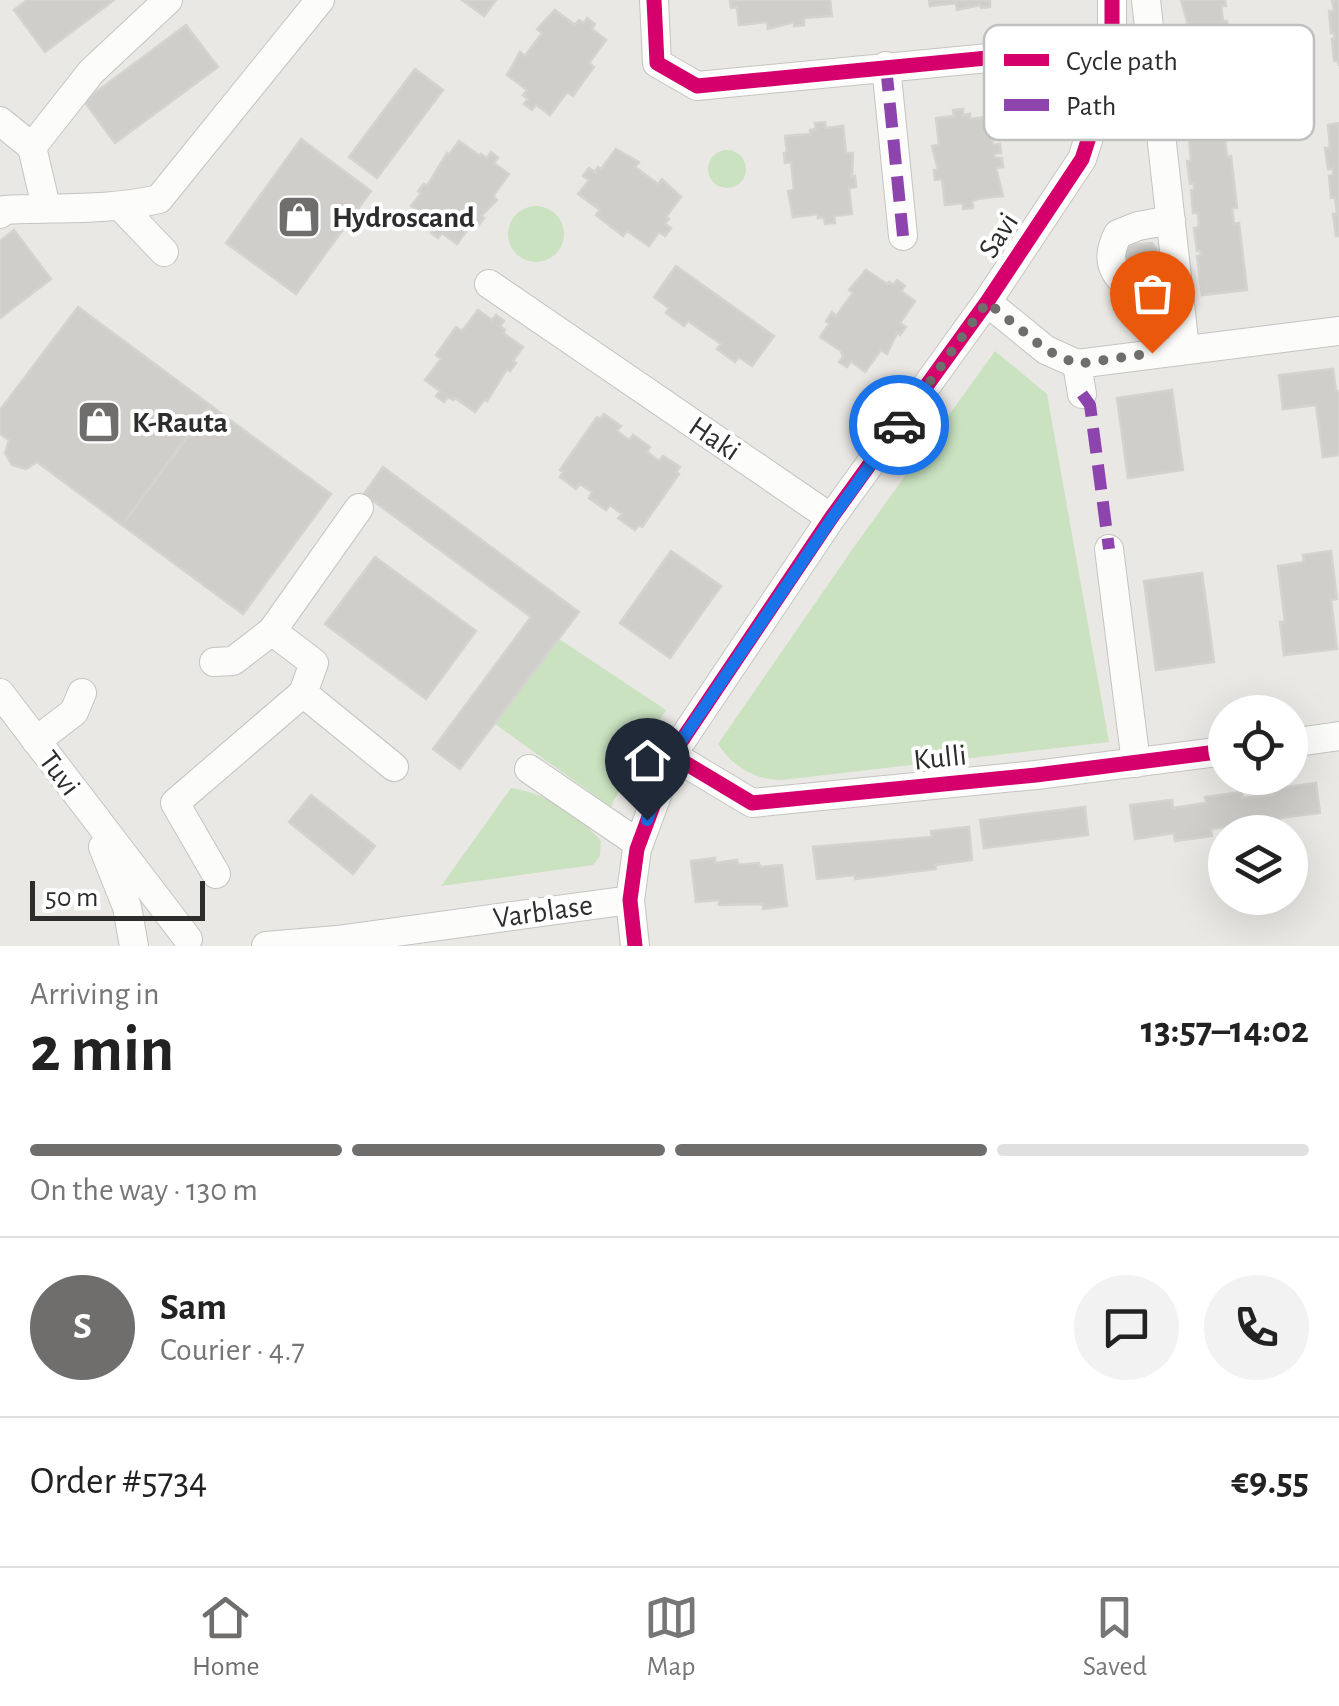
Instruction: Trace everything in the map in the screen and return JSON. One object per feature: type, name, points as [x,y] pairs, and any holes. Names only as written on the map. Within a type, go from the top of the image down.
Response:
[{"type":"street","points":[[32,146],[91,72],[168,0]]},
{"type":"street","points":[[0,214],[4,210],[122,208],[159,199],[320,0]]},
{"type":"street","points":[[654,0],[656,63],[697,86],[984,57]]},
{"type":"street","points":[[1146,0],[1149,25]]},
{"type":"street","points":[[886,66],[903,236]]},
{"type":"street","points":[[0,122],[32,146],[46,208]]},
{"type":"street","name":"Savi","points":[[636,946],[630,900],[639,844],[672,755],[832,518],[987,302],[1082,159],[1088,140]]},
{"type":"street","points":[[1161,140],[1185,348]]},
{"type":"street","points":[[122,208],[164,252]]},
{"type":"street","points":[[1170,220],[1118,234],[1110,260],[1116,276],[1127,285],[1178,285]]},
{"type":"street","name":"Haki","points":[[489,284],[832,518]]},
{"type":"street","points":[[987,302],[1046,350],[1077,364],[1339,330]]},
{"type":"street","points":[[1077,364],[1082,394]]},
{"type":"street","points":[[214,662],[233,661],[272,631],[359,508]]},
{"type":"street","points":[[1109,548],[1136,763]]},
{"type":"street","points":[[216,874],[175,804],[302,693],[314,664],[272,631]]},
{"type":"street","name":"Tuvi","points":[[0,692],[195,942]]},
{"type":"street","points":[[302,693],[394,767]]},
{"type":"street","points":[[36,741],[74,712],[82,694]]},
{"type":"street","points":[[1308,740],[1339,736]]},
{"type":"street","name":"Kulli","points":[[672,755],[752,803],[1208,753]]},
{"type":"street","points":[[530,769],[639,844]]},
{"type":"street","name":"Tuvi","points":[[84,804],[127,907],[138,946]]},
{"type":"street","name":"Varblase","points":[[266,946],[330,943],[630,900]]},
{"type":"street","points":[[138,946],[160,938],[195,942]]},
{"type":"green space","points":[[727,150],[740,156],[746,169],[740,182],[727,188],[714,182],[708,169],[714,156]]},
{"type":"green space","points":[[536,206],[556,214],[564,234],[556,254],[536,262],[516,254],[508,234],[516,214]]},
{"type":"green space","points":[[995,351],[1047,394],[1109,742],[782,780],[745,770],[718,744]]},
{"type":"green space","points":[[559,639],[666,710],[611,807],[495,724]]},
{"type":"green space","points":[[511,788],[549,800],[572,814],[601,841],[600,856],[593,865],[441,886]]},
{"type":"building","points":[[27,0],[114,0],[45,52],[14,10]]},
{"type":"building","points":[[462,0],[496,0],[484,16]]},
{"type":"building","points":[[730,0],[830,0],[832,16],[804,18],[804,25],[794,26],[794,22],[768,29],[767,22],[739,25],[737,7],[731,8]]},
{"type":"building","points":[[929,0],[990,0],[990,7],[957,10],[956,3],[930,6]]},
{"type":"building","points":[[1181,0],[1225,0],[1226,6],[1221,6],[1228,25],[1188,25]]},
{"type":"building","points":[[1332,0],[1339,0],[1339,66],[1334,61],[1335,39],[1331,33]]},
{"type":"building","points":[[555,10],[575,25],[587,18],[595,24],[592,29],[606,40],[589,63],[594,67],[573,96],[567,92],[550,115],[536,105],[532,110],[524,104],[527,90],[507,75],[520,52],[525,56],[542,33],[537,29]]},
{"type":"building","points":[[186,25],[218,67],[115,143],[84,101]]},
{"type":"building","points":[[415,69],[443,90],[377,178],[349,157]]},
{"type":"building","points":[[963,109],[963,115],[970,114],[970,119],[984,117],[984,140],[1000,144],[1001,153],[994,154],[995,158],[1002,158],[1003,167],[996,168],[1003,196],[977,199],[972,202],[973,208],[963,209],[963,203],[945,205],[942,179],[935,180],[934,170],[938,170],[932,146],[939,145],[936,118],[954,116],[953,110]]},
{"type":"building","points":[[825,122],[826,128],[843,126],[846,153],[853,153],[852,177],[855,176],[856,187],[849,188],[852,214],[834,216],[835,223],[825,224],[824,217],[818,218],[818,214],[793,217],[788,191],[794,190],[791,162],[785,163],[784,153],[785,136],[810,134],[810,130],[816,129],[815,123]]},
{"type":"building","points":[[1339,123],[1339,236],[1336,236],[1333,214],[1337,214],[1329,176],[1333,169],[1328,169],[1325,148],[1330,148],[1328,125]]},
{"type":"building","name":"Hydroscand","points":[[301,139],[371,191],[296,294],[226,243]]},
{"type":"building","points":[[1189,140],[1225,140],[1227,157],[1231,156],[1237,208],[1232,208],[1234,224],[1239,223],[1247,290],[1202,295],[1197,256],[1201,251],[1197,251],[1194,228],[1199,227],[1198,213],[1193,213],[1194,183],[1190,184],[1187,161],[1191,161]]},
{"type":"building","points":[[459,141],[480,156],[487,158],[491,152],[498,158],[494,163],[509,174],[493,196],[497,200],[481,216],[484,218],[478,226],[473,222],[457,244],[442,233],[438,238],[431,233],[435,228],[430,224],[432,221],[411,206],[421,193],[418,191],[424,184],[427,186]]},
{"type":"building","points":[[616,149],[639,162],[635,167],[658,184],[662,179],[681,197],[666,217],[669,219],[665,224],[671,228],[665,236],[659,232],[649,246],[627,231],[623,236],[596,215],[600,210],[578,194],[589,180],[583,176],[589,168],[595,172],[598,167],[601,169]]},
{"type":"building","points":[[14,230],[51,279],[0,318],[0,241]]},
{"type":"building","points":[[1152,243],[1157,250],[1155,268],[1123,271],[1121,246]]},
{"type":"building","points":[[676,266],[774,336],[752,366],[739,357],[735,362],[717,349],[721,344],[688,321],[684,326],[666,313],[669,308],[654,297]]},
{"type":"building","points":[[866,270],[887,284],[893,285],[897,280],[905,286],[901,291],[915,301],[900,323],[906,327],[900,335],[897,333],[887,354],[881,350],[865,372],[851,361],[847,367],[839,362],[843,357],[841,351],[820,337],[832,312],[836,316],[853,293],[849,290]]},
{"type":"building","name":"K-Rauta","points":[[78,307],[210,405],[122,525],[37,462],[26,469],[12,465],[5,453],[9,440],[0,434],[0,410]]},
{"type":"building","points":[[478,310],[492,320],[496,315],[504,321],[500,326],[505,330],[503,333],[523,347],[513,361],[516,363],[510,371],[507,369],[487,401],[475,412],[455,398],[448,397],[444,402],[436,396],[440,391],[425,380],[441,359],[436,355],[456,327],[462,331]]},
{"type":"building","points":[[1333,369],[1339,391],[1339,455],[1323,457],[1316,405],[1283,409],[1279,375]]},
{"type":"building","points":[[1172,390],[1183,470],[1128,478],[1117,398]]},
{"type":"building","points":[[211,406],[331,494],[243,614],[122,525]]},
{"type":"building","points":[[604,414],[621,426],[617,431],[629,440],[633,435],[650,447],[647,452],[659,461],[663,456],[680,467],[642,527],[639,525],[635,530],[618,518],[622,514],[610,505],[606,510],[589,498],[592,492],[580,484],[576,489],[560,477],[560,470],[597,417],[600,419]]},
{"type":"building","points":[[383,467],[579,612],[460,769],[433,749],[531,617],[364,494]]},
{"type":"building","points":[[671,551],[721,586],[670,658],[620,623]]},
{"type":"building","points":[[1331,551],[1337,599],[1331,600],[1337,649],[1284,655],[1280,622],[1285,622],[1278,566],[1304,562],[1303,555]]},
{"type":"building","points":[[375,557],[476,631],[426,699],[325,624]]},
{"type":"building","points":[[1202,573],[1214,662],[1156,670],[1144,581]]},
{"type":"building","points":[[1316,783],[1320,813],[1208,815],[1208,837],[1175,841],[1174,833],[1135,839],[1130,805],[1172,800],[1173,808],[1206,803],[1205,797],[1220,795],[1308,795],[1308,784]]},
{"type":"building","points":[[311,795],[375,846],[353,874],[289,822]]},
{"type":"building","points":[[1085,807],[1088,835],[984,848],[980,820]]},
{"type":"building","points":[[969,827],[972,860],[935,865],[936,869],[855,879],[855,875],[817,879],[813,847],[932,837],[931,831]]},
{"type":"building","points":[[715,858],[715,863],[737,860],[738,865],[782,865],[787,906],[763,909],[763,904],[696,902],[691,861]]},
{"type":"marked path","points":[[886,66],[903,236]]},
{"type":"marked path","points":[[1082,394],[1090,405],[1109,549]]},
{"type":"cycle path","points":[[654,0],[657,63],[697,86],[984,58]]},
{"type":"cycle path","points":[[1112,0],[1112,25]]},
{"type":"cycle path","points":[[635,946],[630,900],[637,849],[672,755],[831,518],[987,302],[1082,159],[1088,140]]},
{"type":"cycle path","points":[[672,755],[752,803],[1036,775],[1208,753]]},
{"type":"way so far","points":[[899,425],[987,302],[1046,350],[1077,364],[1152,353]]},
{"type":"place","name":"Hydroscand","points":[[299,217]]},
{"type":"place","name":"K-Rauta","points":[[99,422]]},
{"type":"route","points":[[647,820],[672,755],[899,425]]}]
